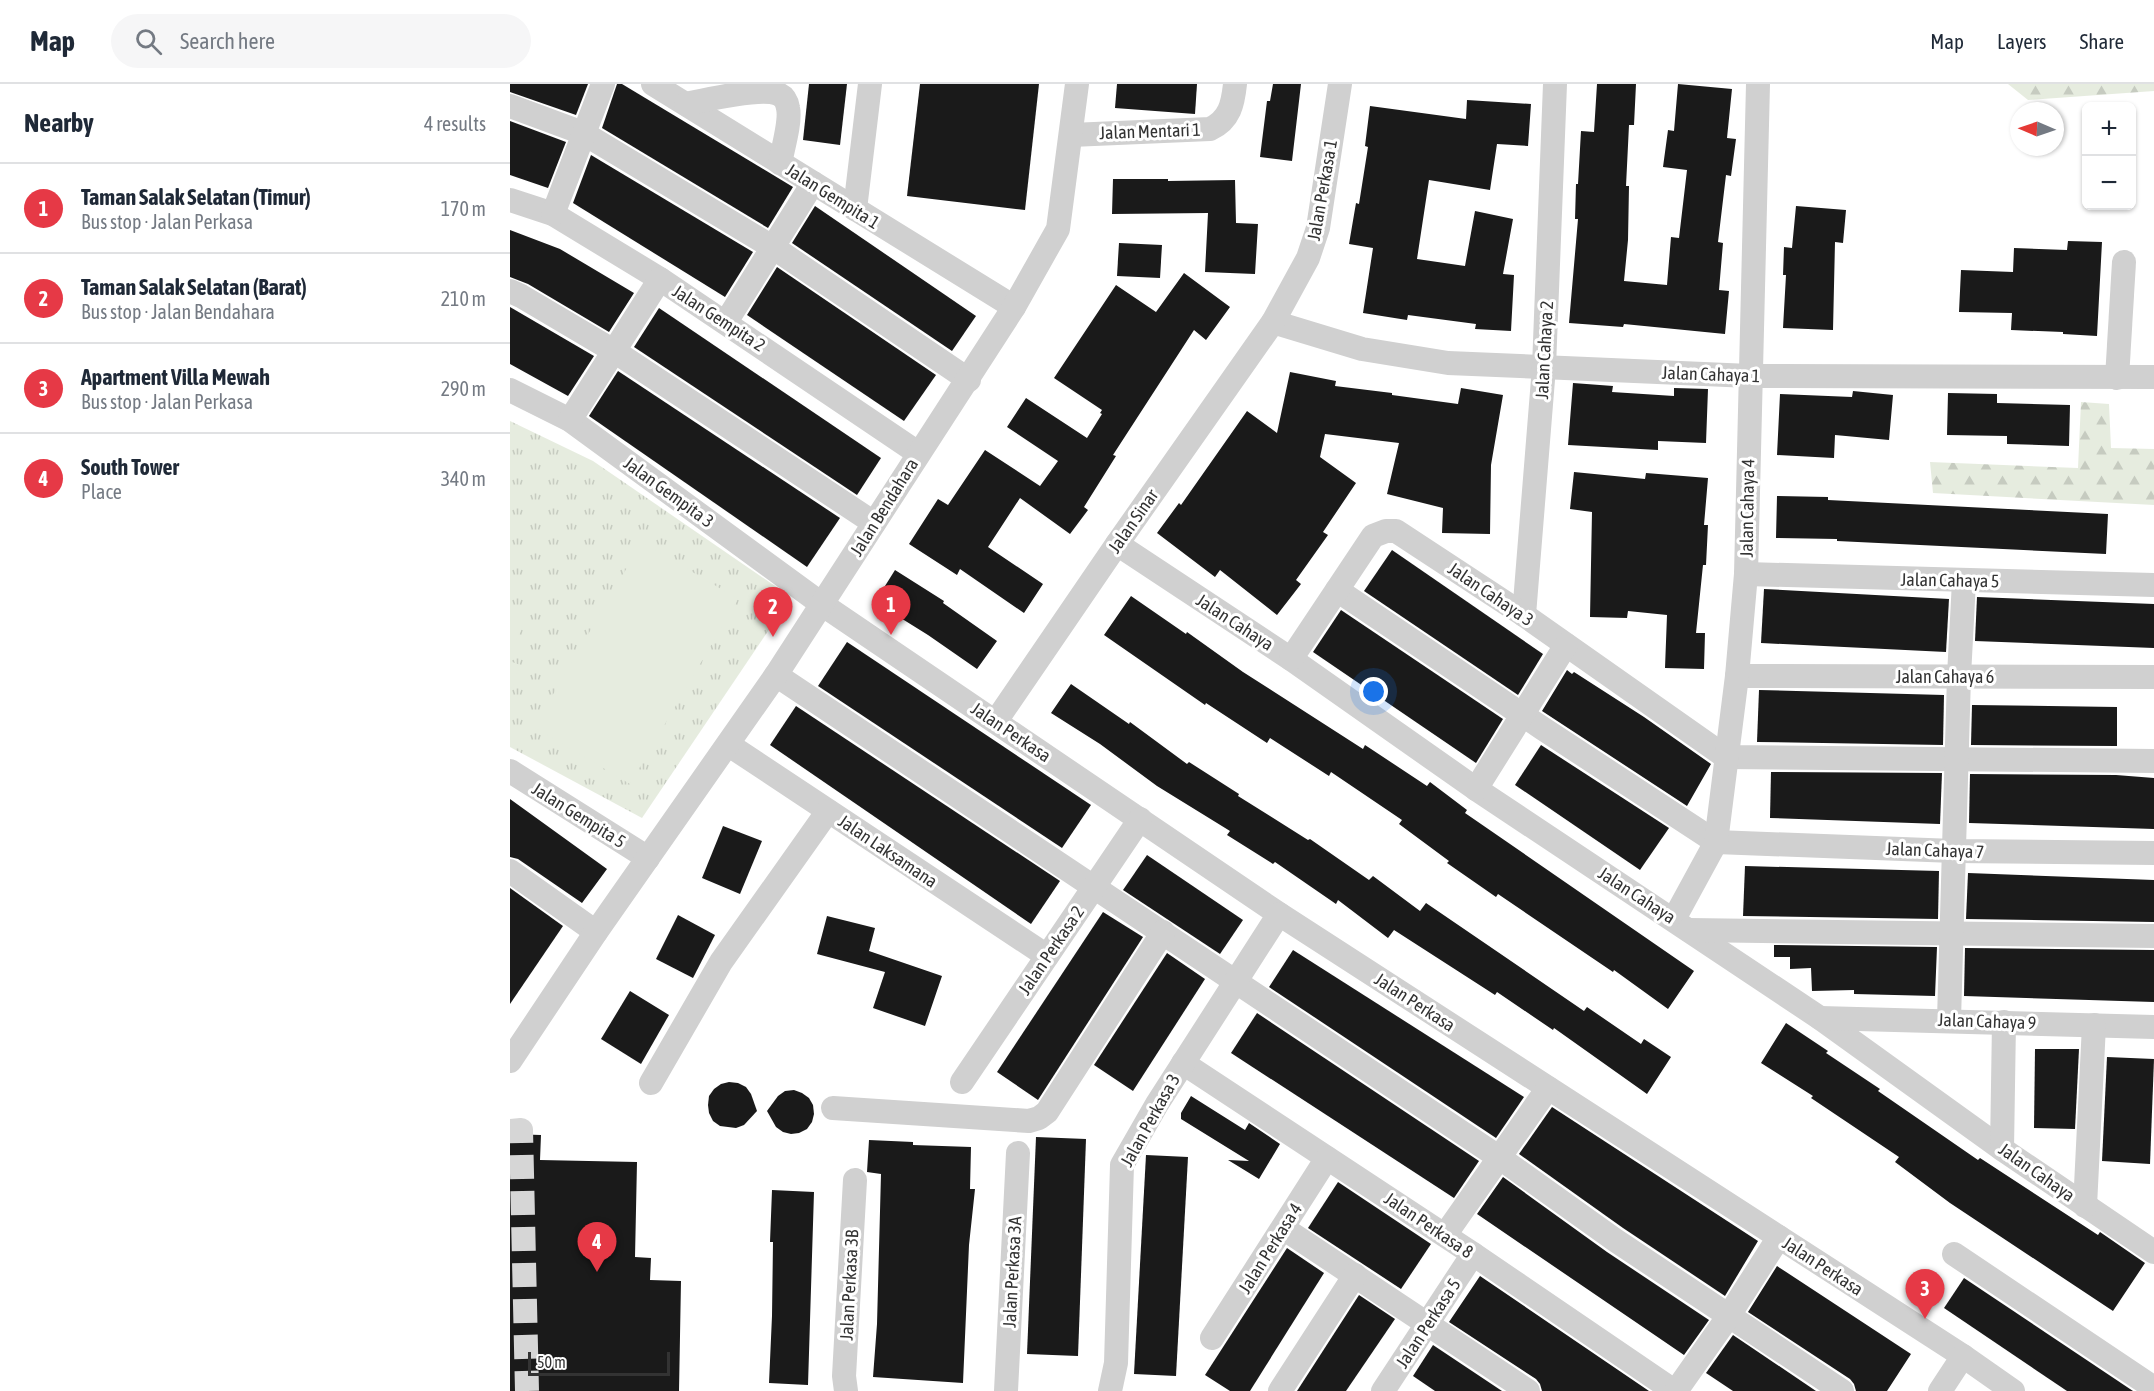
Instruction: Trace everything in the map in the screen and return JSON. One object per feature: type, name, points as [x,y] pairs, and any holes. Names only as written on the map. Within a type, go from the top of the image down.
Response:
[{"type":"street","points":[[553,214],[603,84]]},
{"type":"street","name":"Jalan Gempita 1","points":[[653,84],[1014,307]]},
{"type":"street","points":[[855,209],[870,84]]},
{"type":"street","name":"Jalan Bendahara","points":[[510,1061],[596,932],[729,745],[823,605],[918,453],[969,380],[1014,307],[1058,230],[1077,84]]},
{"type":"street","name":"Jalan Mentari 1","points":[[1071,135],[1210,129],[1231,110],[1235,84]]},
{"type":"street","name":"Jalan Perkasa 1","points":[[1273,322],[1308,258],[1318,228],[1340,84]]},
{"type":"street","name":"Jalan Cahaya 2","points":[[1524,615],[1544,367],[1555,84]]},
{"type":"street","name":"Jalan Cahaya 4","points":[[1681,925],[1716,842],[1737,676],[1746,574],[1758,84]]},
{"type":"street","points":[[686,104],[728,95],[779,94],[786,100],[789,111],[780,163]]},
{"type":"street","points":[[510,106],[583,133],[774,248],[969,380]]},
{"type":"street","points":[[726,322],[813,183]]},
{"type":"street","name":"Jalan Gempita 2","points":[[510,200],[553,214],[660,279],[918,453]]},
{"type":"street","points":[[2117,378],[2124,262]]},
{"type":"street","points":[[570,420],[660,279]]},
{"type":"street","points":[[510,291],[614,351],[874,523]]},
{"type":"street","name":"Jalan Cahaya 1","points":[[1273,322],[1362,349],[1448,363],[1750,376],[2154,377]]},
{"type":"street","name":"Jalan Sinar","points":[[996,721],[1273,322]]},
{"type":"street","name":"Jalan Gempita 3","points":[[510,390],[570,420],[823,605]]},
{"type":"street","name":"Jalan Cahaya 3","points":[[1291,659],[1373,536],[1386,531],[1396,531],[1524,615],[1726,757]]},
{"type":"street","name":"Jalan Cahaya","points":[[1117,544],[1291,659],[1476,789],[1820,1018],[2002,1149],[2154,1252]]},
{"type":"street","name":"Jalan Cahaya 5","points":[[1746,574],[2154,585]]},
{"type":"street","points":[[1949,1020],[1964,581]]},
{"type":"street","points":[[1337,590],[1716,842]]},
{"type":"street","name":"Jalan Perkasa","points":[[823,605],[1279,914],[1963,1356],[2013,1391]]},
{"type":"street","points":[[1476,789],[1524,716],[1566,645]]},
{"type":"street","points":[[776,675],[1500,1158],[1728,1317],[1842,1391]]},
{"type":"street","name":"Jalan Cahaya 6","points":[[1737,676],[2154,677]]},
{"type":"street","name":"Jalan Laksamana","points":[[729,745],[1047,956]]},
{"type":"street","points":[[1726,757],[2154,761]]},
{"type":"street","name":"Jalan Gempita 5","points":[[510,771],[648,858]]},
{"type":"street","points":[[651,1083],[721,962],[828,811]]},
{"type":"street","name":"Jalan Perkasa 2","points":[[963,1082],[1140,819]]},
{"type":"street","name":"Jalan Cahaya 7","points":[[1716,842],[1954,851],[2154,853]]},
{"type":"street","points":[[510,871],[596,932]]},
{"type":"street","name":"Jalan Perkasa 3","points":[[1110,1391],[1114,1382],[1116,1364],[1121,1168],[1157,1104],[1279,914]]},
{"type":"street","points":[[1681,925],[2154,936]]},
{"type":"street","points":[[833,1108],[1029,1120],[1039,1118],[1047,1112],[1163,932]]},
{"type":"street","name":"Jalan Cahaya 9","points":[[1820,1018],[2154,1026]]},
{"type":"street","points":[[2002,1149],[2004,1022]]},
{"type":"street","points":[[2085,1206],[2094,1025]]},
{"type":"street","name":"Jalan Perkasa 8","points":[[1183,1063],[1445,1235],[1675,1391]]},
{"type":"street","points":[[1445,1235],[1548,1088]]},
{"type":"street","name":"Jalan Perkasa 3A","points":[[1006,1391],[1018,1153]]},
{"type":"street","name":"Jalan Perkasa 4","points":[[1212,1338],[1327,1158]]},
{"type":"street","name":"Jalan Perkasa 3B","points":[[846,1391],[844,1376],[855,1180]]},
{"type":"street","points":[[1283,1227],[1528,1391]]},
{"type":"street","points":[[1675,1391],[1728,1317],[1779,1237]]},
{"type":"street","name":"Jalan Perkasa 5","points":[[1383,1391],[1473,1254]]},
{"type":"street","points":[[1954,1254],[2154,1388]]},
{"type":"street","points":[[1280,1391],[1355,1275]]},
{"type":"street","points":[[1940,1391],[1963,1356]]},
{"type":"green space","points":[[2008,84],[2154,84],[2154,91],[2028,100]]},
{"type":"green space","points":[[2081,402],[2109,404],[2111,448],[2154,449],[2154,505],[1933,493],[1930,462],[2078,468]]},
{"type":"green space","points":[[510,421],[593,461],[791,597],[642,818],[510,747]]},
{"type":"green space","points":[[642,542],[738,599],[630,784],[534,727]]},
{"type":"green space","points":[[510,620],[523,627],[510,651]]},
{"type":"green space","points":[[510,661],[520,665],[510,693]]},
{"type":"building","points":[[510,84],[588,84],[576,115],[510,92]]},
{"type":"building","points":[[617,84],[622,84],[793,187],[768,228],[602,128]]},
{"type":"building","points":[[809,84],[847,84],[840,145],[803,140]]},
{"type":"building","points":[[920,84],[1039,84],[1025,210],[907,196]]},
{"type":"building","points":[[1117,84],[1197,84],[1195,114],[1115,108]]},
{"type":"building","points":[[1273,84],[1301,84],[1292,161],[1260,157],[1267,101],[1270,101]]},
{"type":"building","points":[[1597,84],[1636,84],[1634,125],[1629,125],[1626,186],[1629,186],[1628,240],[1624,281],[1667,285],[1671,237],[1679,238],[1687,170],[1663,167],[1668,130],[1674,131],[1678,84],[1732,89],[1727,138],[1736,139],[1731,176],[1726,175],[1718,242],[1723,243],[1719,290],[1729,291],[1725,334],[1624,324],[1623,327],[1569,323],[1578,219],[1575,219],[1576,184],[1578,184],[1581,131],[1594,132]]},
{"type":"building","points":[[1467,100],[1531,104],[1528,146],[1497,144],[1490,190],[1429,180],[1417,259],[1465,266],[1475,211],[1513,219],[1503,274],[1514,275],[1511,331],[1475,329],[1476,324],[1408,315],[1407,320],[1363,313],[1373,248],[1349,244],[1356,203],[1359,204],[1368,147],[1365,146],[1370,106],[1466,119]]},
{"type":"building","points":[[510,121],[566,142],[548,188],[510,175]]},
{"type":"building","points":[[591,155],[753,252],[725,297],[573,203]]},
{"type":"building","points":[[1113,179],[1235,180],[1236,223],[1258,224],[1255,274],[1205,272],[1208,213],[1112,214]]},
{"type":"building","points":[[815,206],[976,316],[952,351],[792,243]]},
{"type":"building","points":[[1796,206],[1846,210],[1843,243],[1835,242],[1833,330],[1783,328],[1786,275],[1783,275],[1784,247],[1792,248]]},
{"type":"building","points":[[510,230],[560,249],[634,293],[609,332],[528,284],[510,277]]},
{"type":"building","points":[[2068,241],[2102,242],[2097,336],[2011,330],[2012,313],[1959,312],[1961,270],[2013,272],[2014,248],[2067,250]]},
{"type":"building","points":[[1119,243],[1162,245],[1160,278],[1117,276]]},
{"type":"building","points":[[777,267],[936,375],[904,421],[747,315]]},
{"type":"building","points":[[1184,273],[1230,307],[1206,340],[1194,330],[1113,455],[1116,456],[1084,507],[1088,510],[1070,534],[1020,498],[988,547],[1043,584],[1024,613],[960,569],[957,575],[909,544],[938,499],[948,505],[985,450],[1040,486],[1058,461],[1007,427],[1026,398],[1087,438],[1102,414],[1100,413],[1102,410],[1054,378],[1116,285],[1156,312]]},
{"type":"building","points":[[510,307],[594,356],[568,396],[510,364]]},
{"type":"building","points":[[659,308],[881,458],[857,495],[634,347]]},
{"type":"building","points":[[618,371],[840,518],[807,567],[589,416]]},
{"type":"building","points":[[1290,372],[1336,381],[1335,386],[1458,404],[1461,388],[1503,395],[1491,465],[1490,534],[1442,533],[1443,508],[1387,494],[1399,443],[1325,434],[1320,457],[1356,483],[1323,532],[1328,535],[1296,580],[1301,584],[1277,615],[1220,570],[1215,577],[1157,533],[1179,503],[1181,505],[1247,411],[1277,433]]},
{"type":"building","points":[[1573,383],[1613,386],[1612,392],[1674,396],[1674,388],[1708,389],[1706,443],[1658,441],[1658,450],[1568,445]]},
{"type":"building","points":[[1853,391],[1893,395],[1889,440],[1835,435],[1834,458],[1777,455],[1780,394],[1852,397]]},
{"type":"building","points":[[1948,393],[1997,394],[1997,403],[2070,405],[2069,446],[2007,444],[2007,436],[1947,435]]},
{"type":"building","points":[[1574,472],[1645,479],[1646,473],[1708,478],[1704,525],[1708,525],[1706,565],[1703,565],[1696,633],[1705,633],[1704,669],[1665,668],[1667,615],[1628,611],[1627,618],[1590,617],[1592,512],[1570,509]]},
{"type":"building","points":[[1777,496],[2108,514],[2106,554],[1837,541],[1837,539],[1776,538]]},
{"type":"building","points":[[1392,550],[1543,654],[1518,695],[1364,591]]},
{"type":"building","points":[[895,570],[944,601],[943,603],[997,641],[977,669],[875,602]]},
{"type":"building","points":[[1764,589],[1949,599],[1946,652],[1761,643]]},
{"type":"building","points":[[1131,596],[1363,749],[1365,745],[1427,786],[1430,782],[1467,810],[1465,813],[1694,971],[1668,1009],[1614,970],[1613,972],[1498,894],[1496,897],[1447,863],[1449,861],[1399,824],[1402,820],[1331,772],[1329,776],[1270,738],[1267,743],[1206,703],[1205,705],[1104,635]]},
{"type":"building","points":[[1977,597],[2154,604],[2154,648],[1975,641]]},
{"type":"building","points":[[1341,610],[1503,719],[1476,763],[1313,652]]},
{"type":"building","points":[[847,642],[1091,805],[1062,848],[818,686]]},
{"type":"building","points":[[1567,670],[1572,674],[1574,672],[1644,717],[1711,764],[1687,806],[1542,711]]},
{"type":"building","points":[[1071,684],[1129,724],[1130,722],[1187,764],[1189,762],[1239,794],[1238,796],[1308,840],[1310,839],[1369,880],[1373,876],[1420,911],[1426,903],[1584,1011],[1587,1007],[1641,1044],[1644,1039],[1671,1057],[1647,1094],[1554,1028],[1553,1030],[1497,992],[1495,995],[1394,930],[1388,938],[1338,900],[1336,904],[1275,862],[1273,864],[1227,835],[1230,831],[1157,786],[1100,744],[1051,713]]},
{"type":"building","points":[[1759,690],[1944,695],[1943,745],[1757,742]]},
{"type":"building","points":[[1972,705],[2117,707],[2117,746],[1971,745]]},
{"type":"building","points":[[796,706],[1060,881],[1031,924],[770,745]]},
{"type":"building","points":[[1541,745],[1669,828],[1640,870],[1515,785]]},
{"type":"building","points":[[1771,772],[1942,773],[1940,824],[1770,818]]},
{"type":"building","points":[[1970,774],[2116,775],[2154,778],[2154,829],[1969,823]]},
{"type":"building","points":[[510,799],[607,869],[582,903],[518,859],[510,857]]},
{"type":"building","points":[[723,826],[762,841],[740,894],[702,878]]},
{"type":"building","points":[[1147,855],[1243,920],[1220,954],[1123,890]]},
{"type":"building","points":[[1745,866],[1939,871],[1938,919],[1743,916]]},
{"type":"building","points":[[1968,873],[2154,880],[2154,922],[1966,919]]},
{"type":"building","points":[[510,888],[563,926],[510,1004]]},
{"type":"building","points":[[1103,912],[1143,937],[1038,1100],[997,1072]]},
{"type":"building","points":[[678,915],[715,935],[693,978],[656,959]]},
{"type":"building","points":[[827,916],[875,928],[869,951],[942,976],[925,1026],[873,1008],[885,972],[817,954]]},
{"type":"building","points":[[1774,945],[1937,947],[1935,996],[1854,994],[1854,990],[1812,991],[1811,968],[1790,969],[1790,957],[1774,957]]},
{"type":"building","points":[[1965,948],[2154,950],[2154,1002],[1964,996]]},
{"type":"building","points":[[1293,950],[1524,1097],[1496,1138],[1269,987]]},
{"type":"building","points":[[1167,953],[1205,979],[1133,1091],[1094,1065]]},
{"type":"building","points":[[630,991],[669,1015],[641,1064],[601,1039]]},
{"type":"building","points":[[1257,1013],[1479,1161],[1454,1198],[1231,1053]]},
{"type":"building","points":[[1786,1023],[1880,1089],[1878,1091],[1978,1160],[1980,1158],[2098,1235],[2100,1232],[2145,1263],[2113,1311],[1950,1203],[1895,1162],[1899,1157],[1811,1098],[1813,1096],[1761,1063]]},
{"type":"building","points":[[2035,1049],[2079,1049],[2075,1129],[2034,1128]]},
{"type":"building","points":[[2107,1057],[2154,1059],[2150,1164],[2102,1161]]},
{"type":"building","points":[[729,1082],[746,1087],[757,1111],[744,1125],[736,1128],[720,1126],[713,1121],[709,1113],[709,1096],[721,1084]]},
{"type":"building","points":[[794,1090],[809,1098],[814,1114],[807,1129],[791,1134],[776,1127],[767,1111],[778,1096],[785,1091]]},
{"type":"building","points":[[1191,1096],[1245,1130],[1249,1123],[1280,1144],[1259,1179],[1228,1160],[1249,1161],[1181,1119],[1181,1113]]},
{"type":"building","points":[[1552,1107],[1758,1241],[1725,1296],[1623,1228],[1519,1154]]},
{"type":"building","points":[[510,1134],[541,1135],[540,1160],[637,1162],[635,1257],[651,1258],[650,1280],[681,1281],[679,1391],[510,1391]]},
{"type":"building","points":[[1036,1137],[1086,1139],[1078,1356],[1027,1354]]},
{"type":"building","points":[[869,1140],[913,1142],[913,1145],[971,1147],[970,1189],[975,1189],[969,1245],[963,1383],[873,1377],[877,1324],[881,1174],[867,1172]]},
{"type":"building","points":[[1146,1155],[1188,1157],[1176,1376],[1134,1374]]},
{"type":"building","points":[[1503,1177],[1607,1252],[1709,1320],[1684,1355],[1477,1214]]},
{"type":"building","points":[[1338,1182],[1431,1244],[1401,1289],[1308,1228]]},
{"type":"building","points":[[772,1190],[814,1192],[808,1385],[769,1383],[772,1316],[773,1242],[770,1242]]},
{"type":"building","points":[[1287,1248],[1324,1273],[1250,1391],[1230,1391],[1205,1375]]},
{"type":"building","points":[[1777,1266],[1911,1354],[1887,1391],[1856,1391],[1850,1379],[1748,1312]]},
{"type":"building","points":[[1480,1276],[1649,1391],[1542,1391],[1536,1379],[1449,1322]]},
{"type":"building","points":[[1964,1278],[2133,1391],[2067,1391],[1944,1308]]},
{"type":"building","points":[[1359,1295],[1395,1319],[1346,1391],[1297,1391]]},
{"type":"building","points":[[1733,1335],[1816,1391],[1733,1391],[1706,1373]]},
{"type":"building","points":[[1433,1345],[1502,1391],[1435,1391],[1413,1376]]},
{"type":"tunnel","points":[[510,1131],[521,1130],[527,1391]]},
{"type":"place","name":"Taman Salak Selatan (Timur)","points":[[891,635]]},
{"type":"place","name":"Taman Salak Selatan (Barat)","points":[[773,637]]},
{"type":"place","name":"South Tower","points":[[597,1272]]},
{"type":"place","name":"Apartment Villa Mewah","points":[[1925,1319]]}]
